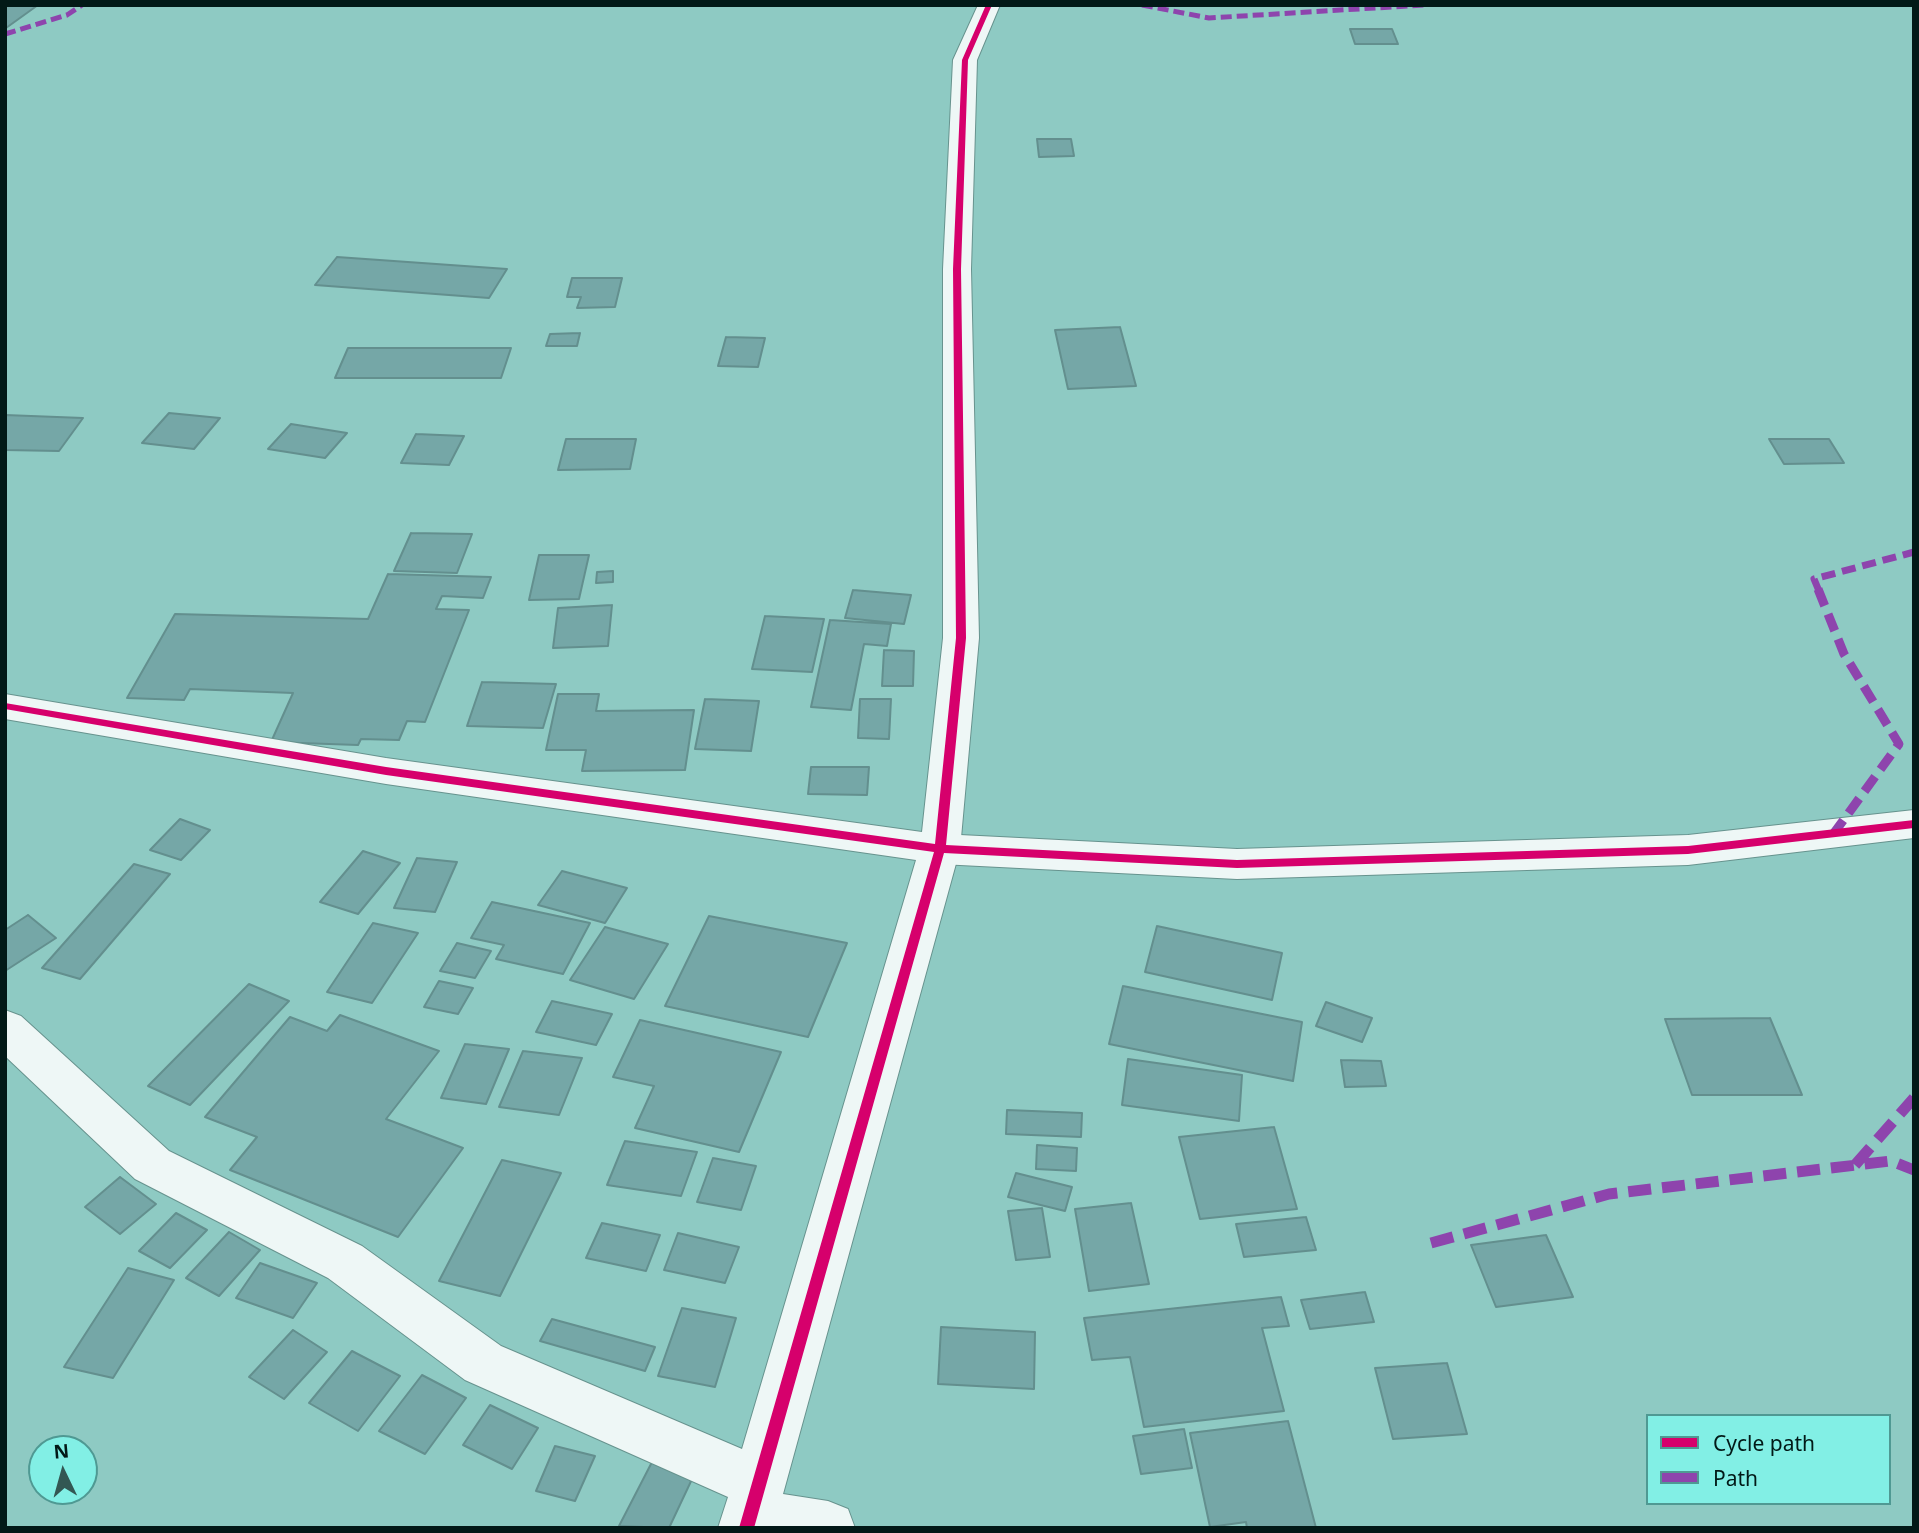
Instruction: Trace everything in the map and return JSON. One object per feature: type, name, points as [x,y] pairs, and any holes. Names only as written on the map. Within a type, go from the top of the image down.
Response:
[{"type":"street","points":[[750,1509],[940,849],[961,638],[957,269],[965,60],[989,5]]},
{"type":"street","points":[[5,706],[386,771],[940,849],[1237,864],[1688,850],[1914,824]]},
{"type":"street","points":[[5,1028],[152,1165],[345,1262],[482,1363],[750,1509],[828,1528]]},
{"type":"building","points":[[5,5],[38,5],[6,28]]},
{"type":"building","points":[[1350,29],[1392,29],[1398,44],[1355,44]]},
{"type":"building","points":[[1037,139],[1071,139],[1074,156],[1039,157]]},
{"type":"building","points":[[337,257],[507,269],[489,298],[315,285]]},
{"type":"building","points":[[572,278],[622,278],[615,307],[577,308],[581,297],[567,297]]},
{"type":"building","points":[[1120,327],[1136,386],[1068,389],[1055,330]]},
{"type":"building","points":[[580,333],[577,346],[546,346],[550,334]]},
{"type":"building","points":[[726,337],[765,338],[758,367],[718,366]]},
{"type":"building","points":[[348,348],[511,348],[501,378],[335,378]]},
{"type":"building","points":[[169,413],[220,418],[194,449],[142,443]]},
{"type":"building","points":[[5,415],[83,418],[59,451],[5,450]]},
{"type":"building","points":[[291,424],[347,433],[325,458],[268,449]]},
{"type":"building","points":[[416,434],[464,436],[449,465],[401,463]]},
{"type":"building","points":[[566,439],[636,439],[630,469],[558,470]]},
{"type":"building","points":[[1769,439],[1829,439],[1844,463],[1784,464]]},
{"type":"building","points":[[411,533],[472,534],[457,573],[394,571]]},
{"type":"building","points":[[539,555],[589,555],[579,599],[529,600]]},
{"type":"building","points":[[613,571],[613,582],[596,583],[597,572]]},
{"type":"building","points":[[388,574],[491,577],[483,598],[442,596],[436,609],[469,610],[425,722],[407,721],[399,740],[361,739],[358,745],[271,742],[293,693],[190,689],[184,700],[127,698],[175,614],[368,619]]},
{"type":"building","points":[[853,590],[911,595],[904,624],[845,618]]},
{"type":"building","points":[[612,605],[608,646],[553,648],[558,608]]},
{"type":"building","points":[[765,616],[824,619],[812,672],[752,669]]},
{"type":"building","points":[[830,620],[891,624],[887,646],[864,644],[851,710],[811,707]]},
{"type":"building","points":[[884,650],[914,651],[913,686],[882,686]]},
{"type":"building","points":[[482,682],[556,684],[543,728],[467,726]]},
{"type":"building","points":[[558,694],[599,694],[596,711],[694,710],[685,770],[582,771],[586,750],[546,750]]},
{"type":"building","points":[[705,699],[759,701],[751,751],[695,749]]},
{"type":"building","points":[[860,699],[891,699],[889,739],[858,738]]},
{"type":"building","points":[[811,767],[869,767],[867,795],[808,794]]},
{"type":"building","points":[[180,819],[210,830],[181,860],[150,850]]},
{"type":"building","points":[[363,851],[400,863],[358,914],[320,902]]},
{"type":"building","points":[[417,858],[457,862],[435,912],[394,908]]},
{"type":"building","points":[[134,864],[170,874],[80,979],[42,968]]},
{"type":"building","points":[[562,871],[627,888],[605,923],[538,905]]},
{"type":"building","points":[[492,902],[590,923],[563,974],[496,959],[504,945],[471,938]]},
{"type":"building","points":[[28,915],[56,938],[5,971],[5,930]]},
{"type":"building","points":[[709,916],[847,943],[808,1037],[665,1006]]},
{"type":"building","points":[[373,923],[418,933],[372,1003],[327,992]]},
{"type":"building","points":[[1157,926],[1282,953],[1272,1000],[1145,972]]},
{"type":"building","points":[[605,927],[668,944],[634,999],[570,980]]},
{"type":"building","points":[[457,943],[491,951],[475,978],[440,971]]},
{"type":"building","points":[[439,981],[473,988],[458,1014],[424,1007]]},
{"type":"building","points":[[249,984],[289,1001],[190,1105],[148,1086]]},
{"type":"building","points":[[1123,986],[1302,1022],[1293,1081],[1109,1044]]},
{"type":"building","points":[[552,1001],[612,1014],[596,1045],[536,1032]]},
{"type":"building","points":[[1326,1002],[1372,1018],[1362,1042],[1316,1026]]},
{"type":"building","points":[[340,1015],[439,1051],[386,1119],[463,1148],[398,1237],[230,1170],[257,1137],[205,1117],[290,1017],[327,1031]]},
{"type":"building","points":[[1770,1018],[1802,1095],[1692,1095],[1665,1019]]},
{"type":"building","points":[[640,1020],[781,1052],[739,1152],[635,1128],[654,1086],[613,1077]]},
{"type":"building","points":[[465,1044],[509,1049],[486,1104],[441,1098]]},
{"type":"building","points":[[523,1051],[582,1058],[559,1115],[499,1107]]},
{"type":"building","points":[[1128,1059],[1242,1075],[1239,1121],[1122,1105]]},
{"type":"building","points":[[1341,1060],[1381,1061],[1386,1086],[1345,1087]]},
{"type":"building","points":[[1007,1110],[1082,1113],[1081,1137],[1006,1134]]},
{"type":"building","points":[[1274,1127],[1297,1209],[1200,1219],[1179,1137]]},
{"type":"building","points":[[625,1141],[697,1152],[681,1196],[607,1185]]},
{"type":"building","points":[[1037,1145],[1077,1148],[1076,1171],[1036,1169]]},
{"type":"building","points":[[713,1158],[756,1166],[741,1210],[697,1202]]},
{"type":"building","points":[[502,1160],[561,1173],[500,1296],[439,1281]]},
{"type":"building","points":[[1016,1173],[1072,1187],[1065,1211],[1008,1197]]},
{"type":"building","points":[[120,1177],[156,1204],[120,1234],[85,1207]]},
{"type":"building","points":[[1131,1203],[1149,1284],[1089,1291],[1075,1209]]},
{"type":"building","points":[[1042,1208],[1050,1257],[1016,1260],[1008,1211]]},
{"type":"building","points":[[176,1213],[207,1230],[170,1268],[139,1251]]},
{"type":"building","points":[[1306,1217],[1316,1250],[1244,1257],[1236,1224]]},
{"type":"building","points":[[602,1223],[660,1235],[646,1271],[586,1258]]},
{"type":"building","points":[[229,1232],[260,1250],[219,1296],[186,1278]]},
{"type":"building","points":[[678,1233],[739,1247],[725,1283],[664,1270]]},
{"type":"building","points":[[1546,1235],[1573,1297],[1496,1307],[1471,1245]]},
{"type":"building","points":[[260,1263],[317,1283],[293,1318],[236,1298]]},
{"type":"building","points":[[128,1268],[174,1280],[113,1378],[64,1367]]},
{"type":"building","points":[[1365,1292],[1374,1322],[1310,1329],[1301,1300]]},
{"type":"building","points":[[1281,1297],[1289,1326],[1262,1328],[1284,1411],[1144,1427],[1130,1357],[1092,1360],[1084,1318]]},
{"type":"building","points":[[682,1308],[736,1318],[715,1387],[658,1376]]},
{"type":"building","points":[[552,1319],[655,1347],[645,1371],[540,1341]]},
{"type":"building","points":[[941,1327],[1035,1332],[1034,1389],[938,1384]]},
{"type":"building","points":[[293,1330],[327,1352],[284,1399],[249,1377]]},
{"type":"building","points":[[352,1351],[400,1376],[358,1431],[309,1403]]},
{"type":"building","points":[[1447,1363],[1467,1434],[1393,1439],[1375,1368]]},
{"type":"building","points":[[422,1375],[466,1398],[425,1454],[379,1431]]},
{"type":"building","points":[[490,1405],[538,1428],[512,1469],[463,1445]]},
{"type":"building","points":[[1288,1421],[1316,1528],[1247,1528],[1246,1522],[1210,1527],[1190,1433]]},
{"type":"building","points":[[1184,1429],[1192,1468],[1141,1474],[1133,1436]]},
{"type":"building","points":[[555,1446],[595,1456],[575,1501],[536,1491]]},
{"type":"building","points":[[652,1462],[693,1477],[669,1528],[619,1526]]},
{"type":"marked path","points":[[5,34],[67,15],[82,5]]},
{"type":"marked path","points":[[1142,5],[1209,18],[1424,5]]},
{"type":"marked path","points":[[1834,833],[1899,744],[1844,654],[1814,579],[1914,552]]},
{"type":"marked path","points":[[1855,1165],[1914,1098]]},
{"type":"marked path","points":[[1431,1243],[1609,1194],[1891,1161],[1914,1170]]},
{"type":"cycle path","points":[[746,1528],[940,849],[961,638],[957,269],[965,60],[989,5]]},
{"type":"cycle path","points":[[5,706],[386,771],[940,849],[1237,864],[1688,850],[1914,824]]}]
